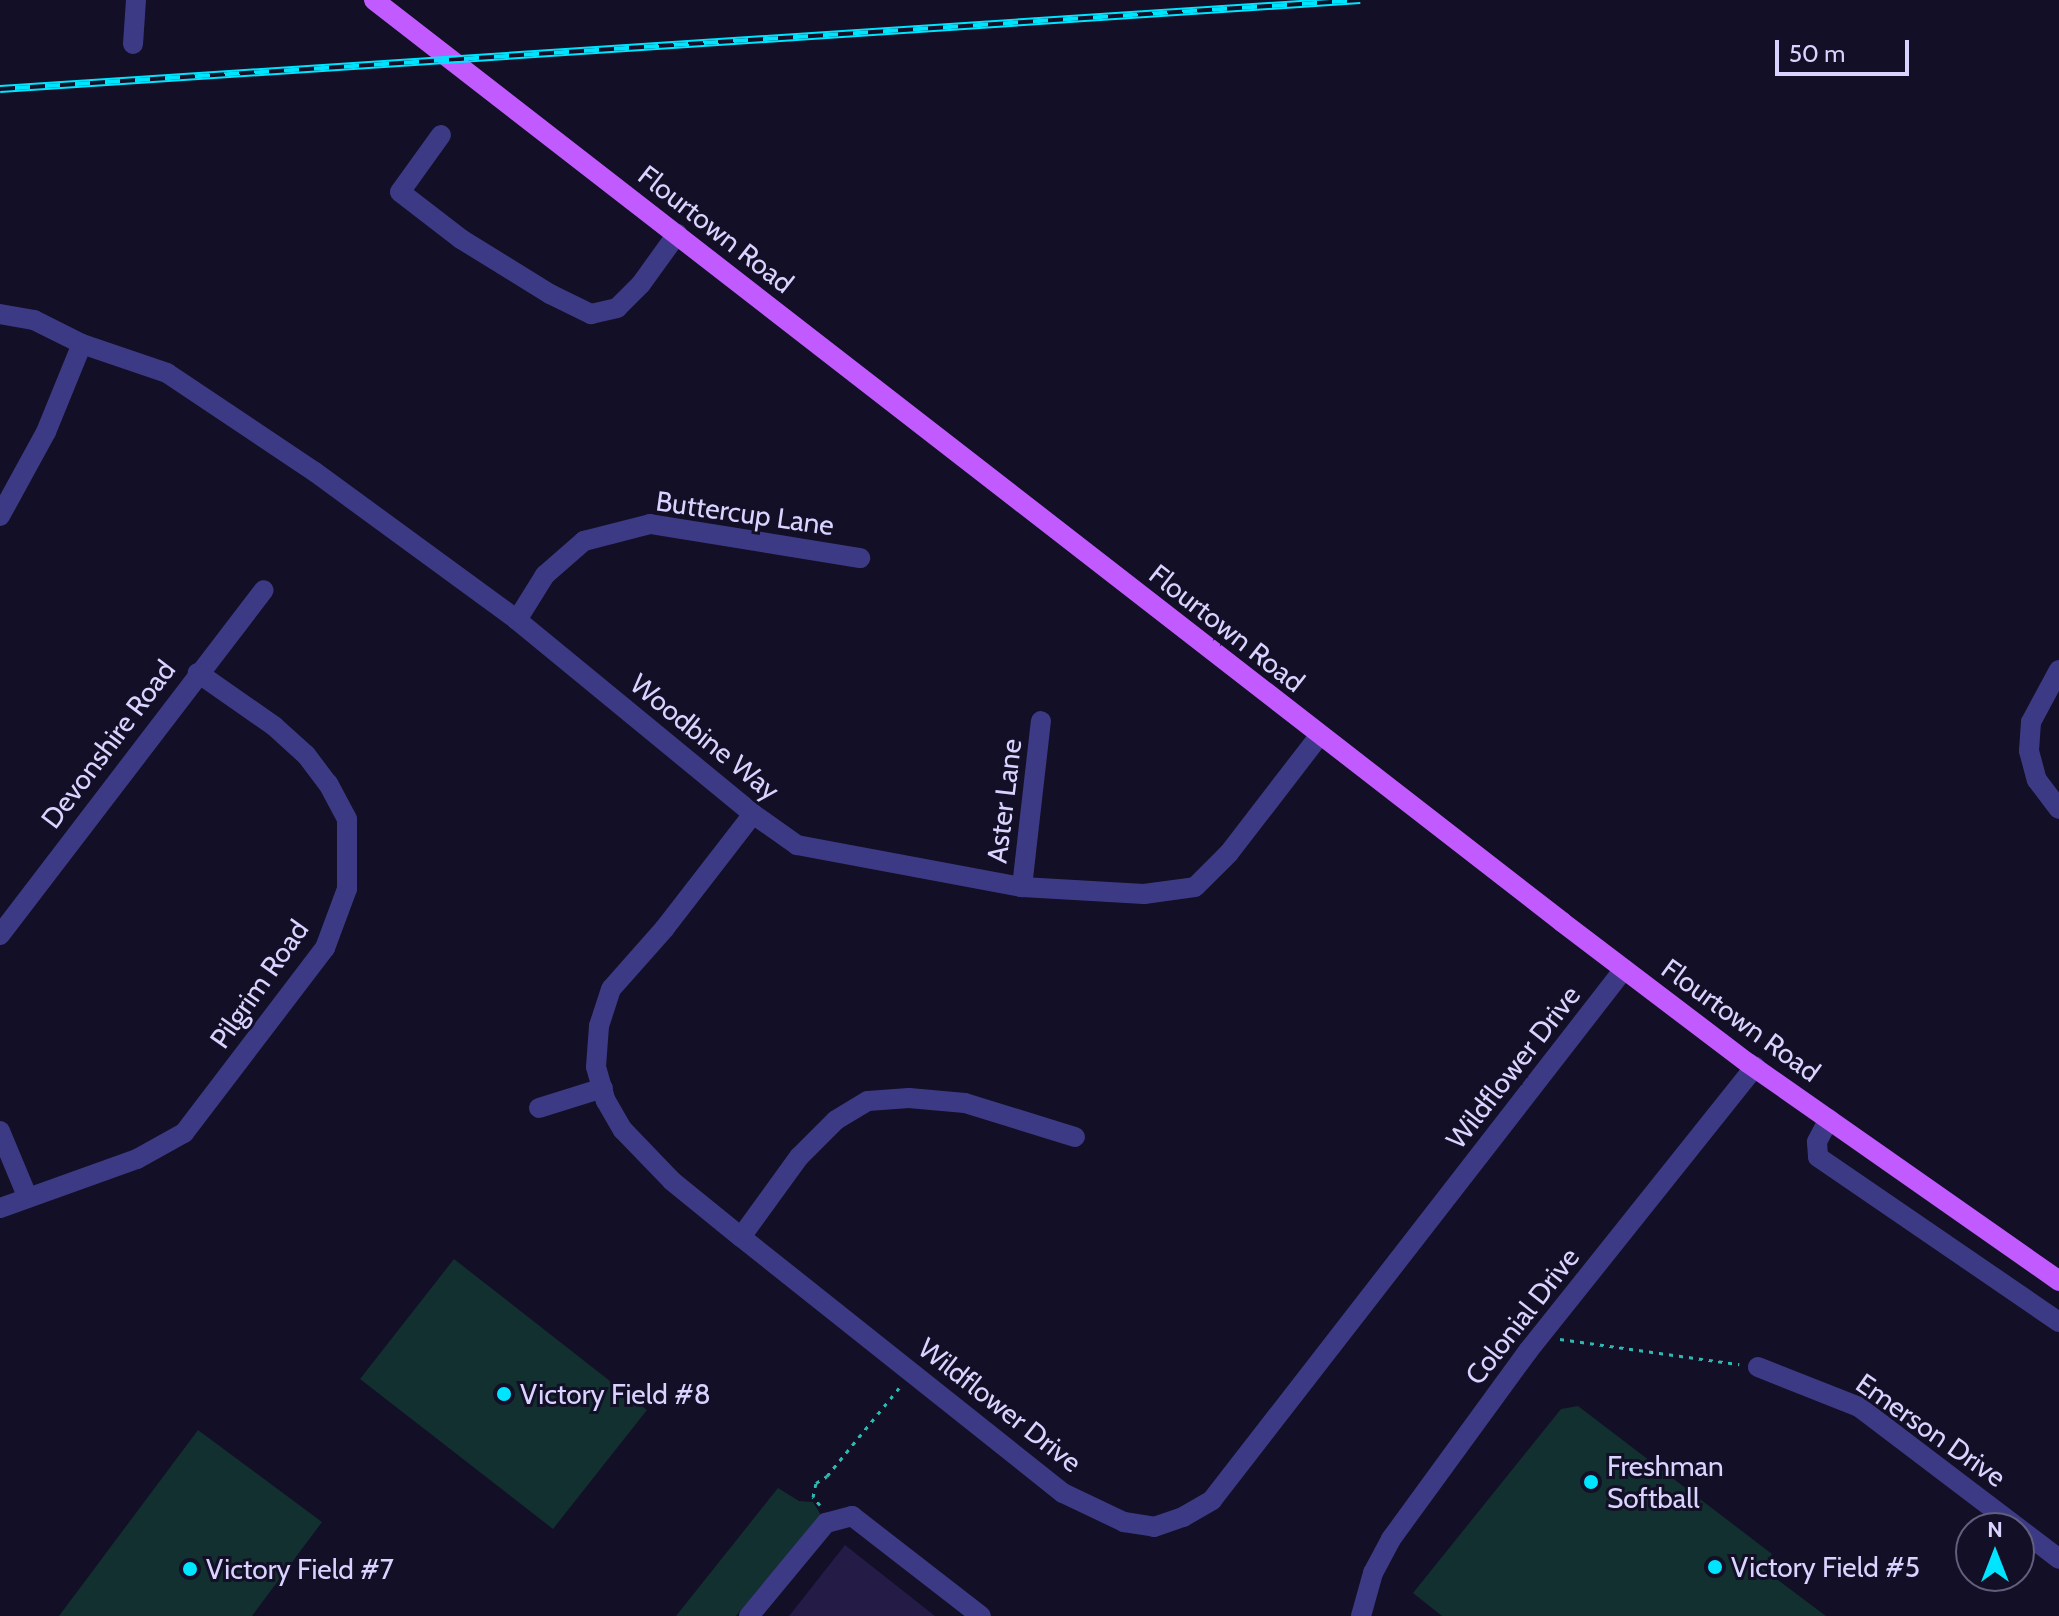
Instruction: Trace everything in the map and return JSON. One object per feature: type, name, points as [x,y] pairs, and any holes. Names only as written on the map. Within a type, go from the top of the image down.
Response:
[{"type":"main road","name":"Flourtown Road","points":[[374,0],[1319,736],[1624,969],[1755,1067],[2059,1281]]},
{"type":"street","points":[[133,44],[136,0]]},
{"type":"street","points":[[441,135],[400,192],[461,239],[550,294],[591,314],[617,308],[641,284],[677,234]]},
{"type":"street","name":"Woodbine Way","points":[[0,314],[34,320],[82,344],[167,373],[315,472],[517,620],[753,814],[797,845],[1022,887],[1144,894],[1195,887],[1229,853],[1319,736]]},
{"type":"street","points":[[0,516],[46,432],[82,344]]},
{"type":"street","name":"Buttercup Lane","points":[[517,620],[545,575],[584,541],[650,524],[860,558]]},
{"type":"street","name":"Devonshire Road","points":[[0,935],[264,590]]},
{"type":"street","points":[[2059,670],[2031,722],[2029,751],[2037,780],[2059,809]]},
{"type":"street","name":"Pilgrim Road","points":[[0,1208],[137,1159],[184,1133],[325,948],[347,889],[347,819],[328,784],[306,755],[274,726],[198,673]]},
{"type":"street","name":"Aster Lane","points":[[1022,887],[1041,721]]},
{"type":"street","name":"Wildflower Drive","points":[[753,814],[665,928],[611,989],[599,1026],[596,1067],[623,1130],[672,1181],[1063,1493],[1124,1522],[1154,1527],[1183,1517],[1212,1500],[1624,969]]},
{"type":"street","name":"Colonial Drive","points":[[1361,1616],[1373,1573],[1391,1539],[1541,1337],[1755,1067]]},
{"type":"street","points":[[539,1108],[603,1088]]},
{"type":"street","points":[[741,1237],[799,1157],[836,1120],[868,1101],[909,1098],[965,1103],[1075,1137]]},
{"type":"street","points":[[1829,1119],[1817,1142],[1818,1157],[2059,1322]]},
{"type":"street","points":[[0,1131],[27,1196]]},
{"type":"street","name":"Emerson Drive","points":[[1758,1367],[1859,1407],[2059,1559]]},
{"type":"street","points":[[749,1616],[826,1523],[852,1516],[981,1616]]},
{"type":"path","points":[[1541,1337],[1758,1367]]},
{"type":"path","points":[[827,1512],[813,1497],[816,1483],[827,1476],[911,1372]]},
{"type":"green space","name":"Victory Field #8","points":[[454,1259],[647,1410],[553,1529],[360,1379]]},
{"type":"green space","name":"Freshman Softball","points":[[1578,1406],[1772,1554],[1762,1568],[1826,1616],[1442,1616],[1413,1593],[1561,1409]]},
{"type":"green space","name":"Victory Field #7","points":[[198,1430],[322,1522],[252,1616],[59,1616]]},
{"type":"green space","points":[[778,1488],[799,1501],[813,1502],[821,1515],[736,1616],[676,1616]]},
{"type":"building","points":[[845,1545],[935,1616],[789,1616]]},
{"type":"railway","points":[[0,89],[1360,0]]},
{"type":"place","name":"Victory Field #8","points":[[504,1394]]},
{"type":"place","name":"Freshman Softball","points":[[1591,1482]]},
{"type":"place","name":"Victory Field #5","points":[[1715,1567]]},
{"type":"place","name":"Victory Field #7","points":[[190,1569]]}]
